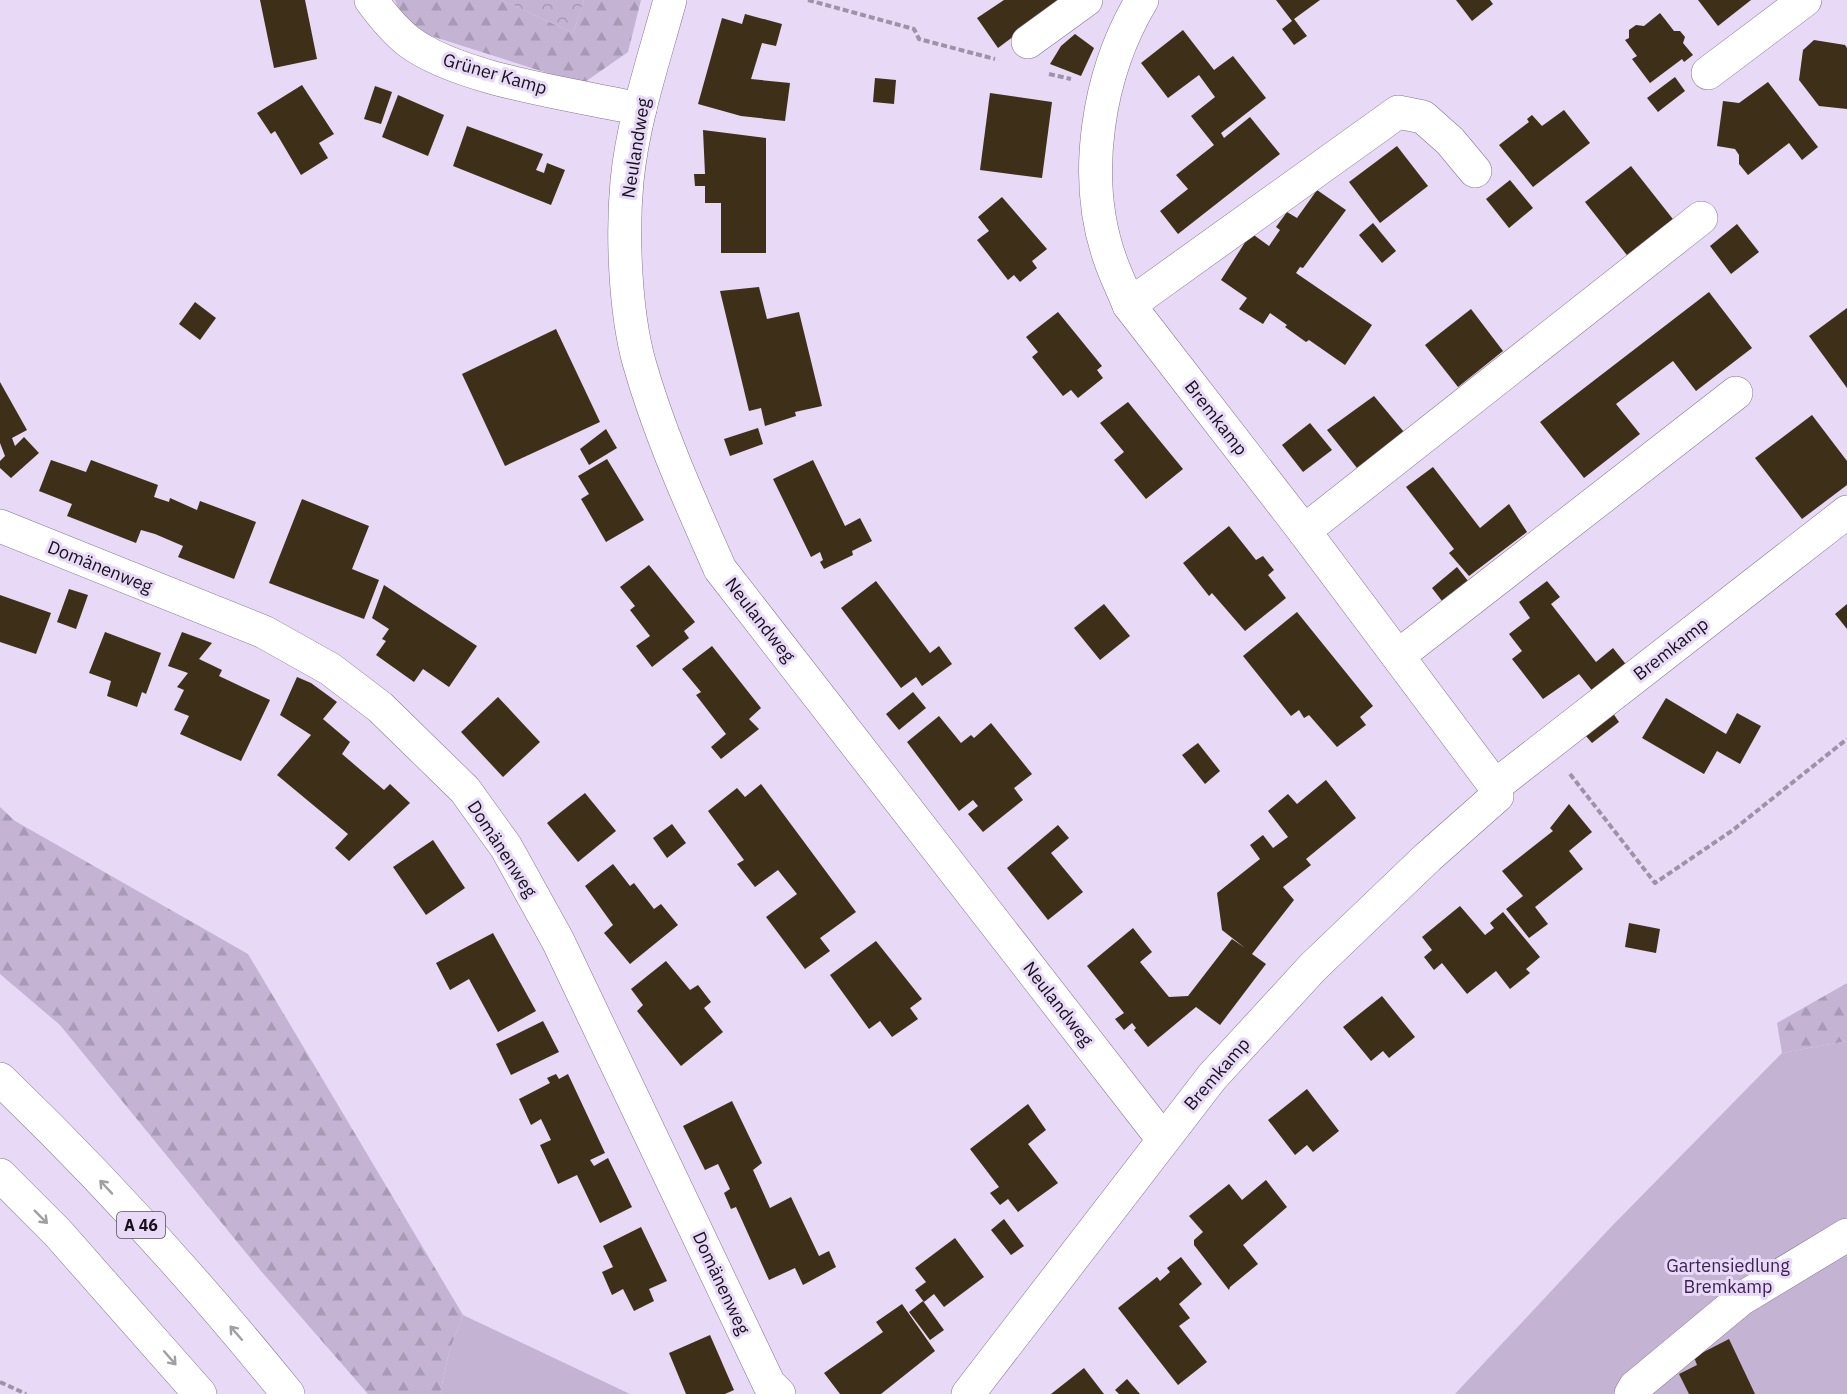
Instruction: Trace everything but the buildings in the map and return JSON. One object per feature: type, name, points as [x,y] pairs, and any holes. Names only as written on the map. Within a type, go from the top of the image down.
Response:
[{"type":"main road","name":"Grüner Kamp","points":[[371,0],[385,20],[409,41],[460,68],[640,109]]},
{"type":"main road","name":"Neulandweg","points":[[670,0],[640,109],[627,181],[626,251],[639,360],[663,436],[720,569],[1162,1138]]},
{"type":"main road","points":[[1034,57],[1086,0]]},
{"type":"main road","name":"Bremkamp","points":[[968,1394],[1162,1138],[1212,1077],[1313,967],[1428,857],[1497,796],[1495,786],[1398,656],[1129,305],[1109,257],[1100,216],[1097,178],[1098,144],[1106,89],[1114,55],[1142,0]]},
{"type":"main road","points":[[1708,73],[1805,0]]},
{"type":"main road","points":[[1129,305],[1398,112],[1424,117],[1450,141],[1475,171]]},
{"type":"main road","points":[[1304,531],[1701,218]]},
{"type":"main road","points":[[1398,656],[1736,393]]},
{"type":"main road","name":"Bremkamp","points":[[1495,786],[1847,512]]},
{"type":"main road","name":"Domänenweg","points":[[0,526],[264,632],[330,669],[380,707],[465,790],[506,847],[558,941],[769,1383],[778,1394]]},
{"type":"main road","name":"A 46","points":[[0,1079],[46,1123],[161,1247],[281,1385]]},
{"type":"main road","points":[[0,1175],[139,1322],[200,1394]]},
{"type":"main road","points":[[1631,1394],[1635,1387],[1741,1299],[1847,1234]]},
{"type":"path","points":[[808,0],[914,28],[919,39],[996,59]]},
{"type":"path","points":[[1034,57],[1106,89]]},
{"type":"path","points":[[1561,780],[1569,773],[1655,883],[1733,830],[1847,739]]},
{"type":"path","points":[[0,1382],[26,1394]]},
{"type":"green space","points":[[395,0],[502,0],[573,33],[584,0],[641,0],[628,52],[582,84],[406,28]]},
{"type":"green space","points":[[502,0],[584,0],[573,33]]},
{"type":"green space","points":[[0,807],[15,821],[248,954],[463,1315],[449,1352],[440,1394],[368,1394],[261,1271],[60,1025],[0,974]]},
{"type":"green space","points":[[1847,983],[1847,1041],[1782,1053],[1777,1023]]},
{"type":"green space","name":"Gartensiedlung Bremkamp","points":[[1847,1041],[1847,1394],[1455,1394],[1611,1227],[1782,1053]]},
{"type":"green space","points":[[463,1315],[630,1394],[440,1394],[449,1352]]}]
